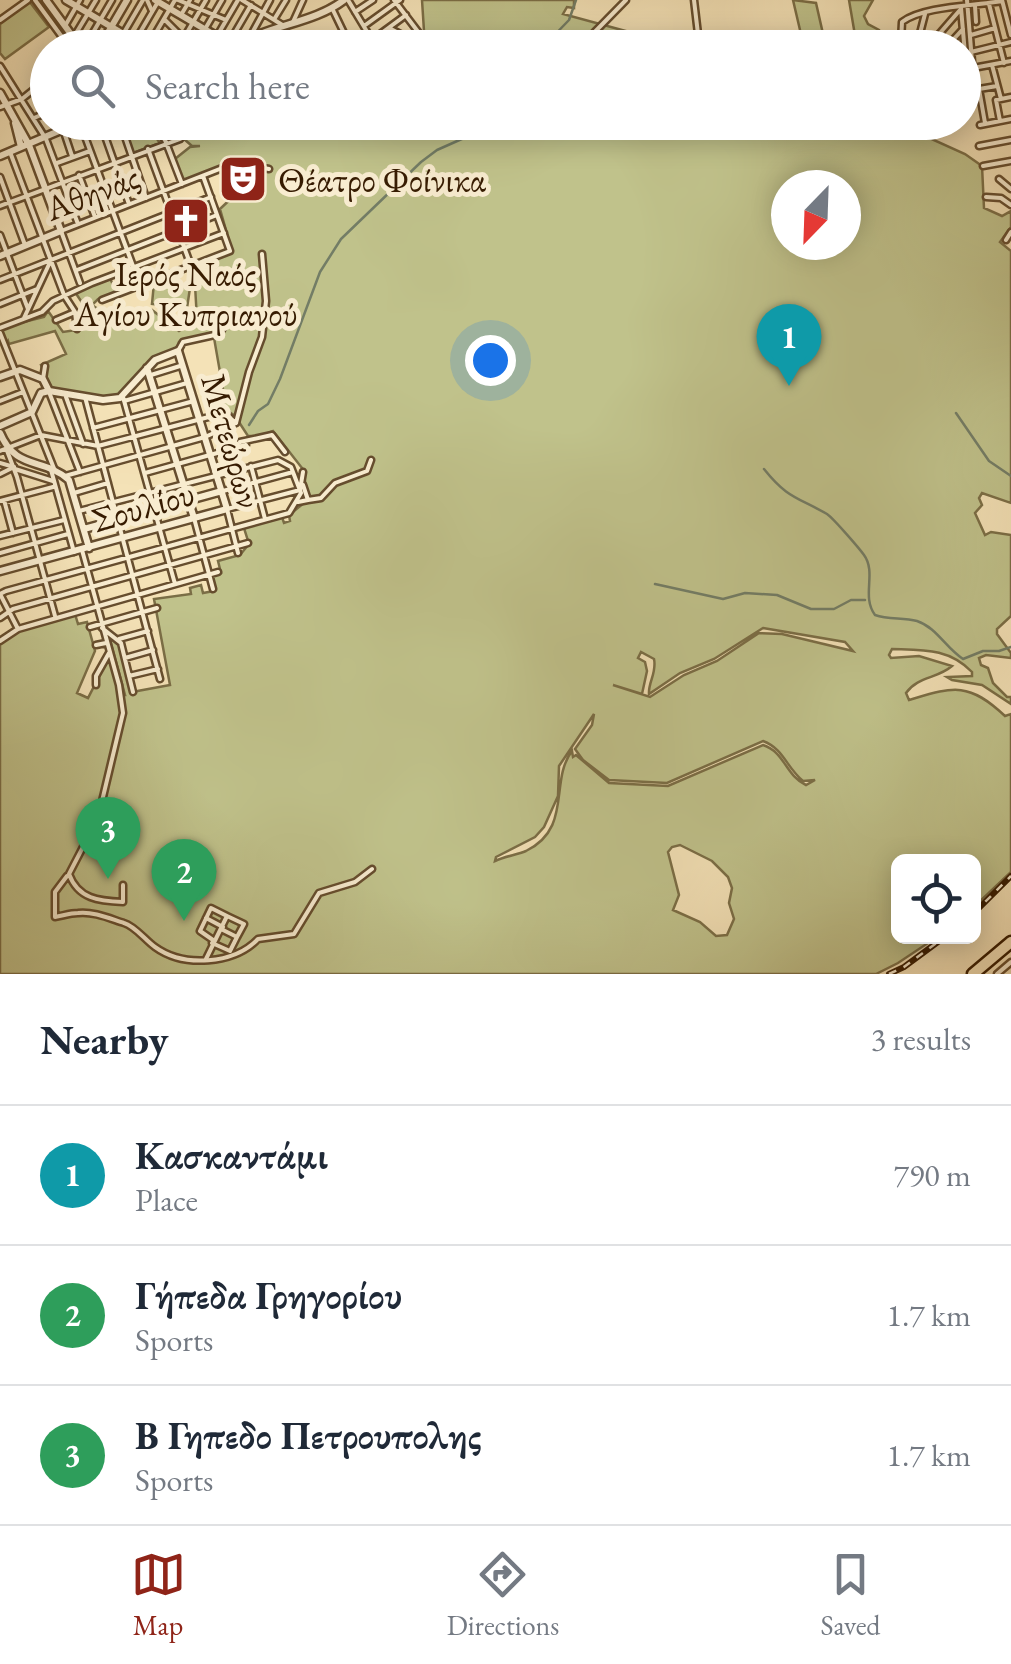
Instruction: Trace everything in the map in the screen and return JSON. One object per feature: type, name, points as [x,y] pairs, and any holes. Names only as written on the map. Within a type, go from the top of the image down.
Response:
[{"type":"highway","points":[[976,974],[1011,945]]},
{"type":"street","points":[[0,20],[31,0],[58,30]]},
{"type":"street","points":[[46,0],[66,30]]},
{"type":"street","points":[[66,0],[78,3],[118,30]]},
{"type":"street","points":[[78,30],[96,0]]},
{"type":"street","points":[[94,30],[112,0]]},
{"type":"street","points":[[110,30],[127,0]]},
{"type":"street","points":[[126,30],[145,0],[152,11]]},
{"type":"street","points":[[141,30],[157,0],[205,29],[222,0]]},
{"type":"street","points":[[157,30],[176,0],[226,20]]},
{"type":"street","points":[[188,30],[206,0]]},
{"type":"street","points":[[220,30],[240,0],[284,26]]},
{"type":"street","points":[[253,30],[270,0]]},
{"type":"street","points":[[274,19],[286,0]]},
{"type":"street","points":[[293,23],[303,0]]},
{"type":"street","points":[[269,30],[346,0],[366,30]]},
{"type":"street","points":[[355,12],[373,0]]},
{"type":"street","points":[[597,30],[626,0]]},
{"type":"street","points":[[694,0],[698,30]]},
{"type":"street","points":[[364,26],[397,1],[418,30]]},
{"type":"street","points":[[904,30],[904,19],[1002,1],[1011,34]]},
{"type":"street","points":[[182,15],[189,2]]},
{"type":"street","points":[[65,26],[78,3]]},
{"type":"street","points":[[989,4],[1004,63]]},
{"type":"street","points":[[238,30],[250,5]]},
{"type":"street","points":[[333,5],[343,30]]},
{"type":"street","points":[[963,29],[965,5]]},
{"type":"street","points":[[965,5],[969,30]]},
{"type":"street","points":[[942,30],[965,5]]},
{"type":"street","points":[[975,6],[976,22]]},
{"type":"street","points":[[923,30],[925,14]]},
{"type":"street","points":[[385,30],[406,15]]},
{"type":"street","points":[[164,19],[175,30]]},
{"type":"street","points":[[981,31],[1007,20]]},
{"type":"street","points":[[388,28],[392,30]]},
{"type":"street","points":[[981,50],[1011,42]]},
{"type":"street","points":[[981,67],[1011,61]]},
{"type":"street","points":[[992,65],[1000,121]]},
{"type":"street","points":[[0,66],[30,111]]},
{"type":"street","points":[[0,81],[8,78]]},
{"type":"street","points":[[981,88],[997,86]]},
{"type":"street","points":[[3,106],[30,92]]},
{"type":"street","points":[[0,94],[45,188],[80,283]]},
{"type":"street","points":[[998,100],[1011,97]]},
{"type":"street","points":[[981,112],[983,124],[1011,119]]},
{"type":"street","points":[[0,156],[41,140]]},
{"type":"street","points":[[47,140],[78,224]]},
{"type":"street","points":[[67,140],[72,157]]},
{"type":"street","points":[[86,140],[140,285]]},
{"type":"street","points":[[106,140],[130,204]]},
{"type":"street","points":[[126,140],[146,198]]},
{"type":"street","points":[[0,206],[175,140]]},
{"type":"street","points":[[979,146],[1011,140]]},
{"type":"street","points":[[166,142],[182,184]]},
{"type":"street","points":[[148,149],[191,266]]},
{"type":"street","points":[[56,164],[90,151]]},
{"type":"street","points":[[10,152],[64,296],[75,312],[77,329]]},
{"type":"street","points":[[982,166],[1011,161]]},
{"type":"street","points":[[244,175],[245,165],[269,169]]},
{"type":"street","name":"Αθηνάς","points":[[3,254],[203,176],[245,165]]},
{"type":"street","points":[[79,175],[95,218]]},
{"type":"street","points":[[102,300],[230,251],[203,176]]},
{"type":"street","points":[[0,178],[25,245]]},
{"type":"street","points":[[999,182],[1010,188]]},
{"type":"street","points":[[0,280],[211,197]]},
{"type":"street","points":[[986,197],[1001,198],[1011,204],[1006,210]]},
{"type":"street","points":[[75,271],[217,215]]},
{"type":"street","points":[[1006,240],[1011,232]]},
{"type":"street","points":[[224,233],[64,296],[42,312],[0,330],[53,470],[68,534],[81,550],[87,568],[122,700],[120,730],[98,818],[69,874],[55,892],[55,917],[78,912],[107,917],[126,923],[162,952],[206,959],[234,957],[258,939],[294,934],[319,893],[355,882],[372,868]]},
{"type":"street","points":[[0,234],[3,254],[28,309]]},
{"type":"street","points":[[65,476],[173,446],[236,423],[262,337],[266,300],[262,254]]},
{"type":"street","points":[[24,318],[51,260]]},
{"type":"street","points":[[0,304],[37,288]]},
{"type":"street","points":[[56,320],[75,312]]},
{"type":"street","points":[[124,399],[158,358],[178,350],[183,342],[219,334],[232,315]]},
{"type":"street","points":[[0,353],[7,350]]},
{"type":"street","name":"Μετεώρων","points":[[178,350],[237,550]]},
{"type":"street","points":[[149,371],[184,365]]},
{"type":"street","points":[[45,366],[44,379],[80,472]]},
{"type":"street","points":[[0,377],[20,370],[44,379]]},
{"type":"street","points":[[149,371],[213,590]]},
{"type":"street","points":[[56,618],[18,477],[3,454],[0,430],[32,412],[41,392],[110,400],[189,382]]},
{"type":"street","points":[[0,401],[24,392]]},
{"type":"street","points":[[65,394],[82,444]]},
{"type":"street","points":[[85,397],[160,679]]},
{"type":"street","points":[[124,399],[175,584]]},
{"type":"street","points":[[93,428],[194,401]]},
{"type":"street","points":[[3,454],[40,435],[98,446],[225,412],[236,423]]},
{"type":"street","points":[[145,473],[272,435],[284,452]]},
{"type":"street","points":[[3,454],[15,468],[54,484]]},
{"type":"street","points":[[3,454],[65,476],[84,529],[81,550]]},
{"type":"street","points":[[79,511],[274,460],[288,463],[300,490]]},
{"type":"street","points":[[298,502],[322,498],[335,484],[366,471],[371,460]]},
{"type":"street","points":[[250,466],[265,519]]},
{"type":"street","points":[[2,473],[15,468]]},
{"type":"street","points":[[84,529],[294,472]]},
{"type":"street","points":[[18,629],[0,594],[289,512],[298,502],[303,472]]},
{"type":"street","points":[[2,473],[18,477]]},
{"type":"street","points":[[301,480],[308,500]]},
{"type":"street","points":[[74,494],[108,483]]},
{"type":"street","points":[[14,533],[2,501],[54,484]]},
{"type":"street","name":"Σουλίου","points":[[1,571],[300,490]]},
{"type":"street","points":[[0,536],[64,520]]},
{"type":"street","points":[[1,571],[0,556],[68,534]]},
{"type":"street","points":[[0,618],[9,611],[50,598],[204,555],[237,550],[248,543]]},
{"type":"street","points":[[0,642],[18,629],[218,572]]},
{"type":"street","points":[[90,627],[157,608]]},
{"type":"street","points":[[102,626],[118,640],[133,692]]},
{"type":"street","points":[[118,640],[148,631]]},
{"type":"street","points":[[96,645],[106,643]]},
{"type":"street","points":[[125,658],[153,650]]},
{"type":"street","points":[[96,686],[96,676],[109,653]]},
{"type":"street","points":[[130,676],[158,670]]},
{"type":"street","points":[[69,874],[72,884],[92,900],[122,902],[123,884]]},
{"type":"street","points":[[210,908],[227,916],[244,924],[230,951],[200,934],[210,908]]},
{"type":"street","points":[[206,959],[227,916]]},
{"type":"street","points":[[206,918],[237,937]]},
{"type":"street","points":[[997,974],[1011,962]]},
{"type":"green space","points":[[422,0],[574,0],[574,8],[567,7],[563,14],[622,30],[424,30]]},
{"type":"green space","points":[[793,0],[816,3],[822,30],[800,30]]},
{"type":"green space","points":[[849,0],[873,0],[864,16],[868,24],[879,30],[854,30]]},
{"type":"green space","points":[[29,1],[49,27],[30,30],[30,41],[5,59],[0,53],[0,23]]},
{"type":"green space","points":[[128,140],[160,143],[133,153]]},
{"type":"green space","points":[[185,140],[934,140],[982,166],[984,208],[1002,216],[1011,211],[1011,227],[1000,242],[1011,251],[1011,503],[982,493],[982,505],[975,513],[985,535],[1011,535],[1011,616],[997,629],[997,634],[1011,658],[979,658],[993,683],[1011,697],[1011,704],[982,685],[947,677],[972,676],[972,672],[945,654],[892,649],[889,655],[919,656],[952,666],[911,687],[906,693],[909,700],[960,690],[981,697],[1005,716],[1011,714],[1011,872],[981,900],[981,854],[891,854],[891,944],[926,944],[876,974],[0,974],[0,643],[20,630],[75,614],[78,624],[87,622],[95,651],[77,693],[88,698],[109,657],[120,695],[125,695],[108,632],[120,643],[132,692],[170,685],[154,599],[191,594],[190,588],[201,585],[203,593],[214,591],[211,576],[221,573],[218,561],[240,555],[249,544],[244,528],[282,517],[284,523],[290,521],[289,515],[309,499],[302,468],[273,431],[248,436],[235,416],[222,407],[224,395],[213,332],[179,342],[178,348],[149,363],[130,388],[105,398],[49,387],[41,365],[66,354],[55,331],[9,344],[8,341],[5,346],[0,328],[44,317],[48,311],[63,332],[83,329],[95,322],[75,292],[110,278],[116,292],[92,305],[121,325],[152,310],[179,331],[197,320],[194,267],[232,251],[220,209],[239,191],[245,193],[255,183],[251,171],[244,169],[235,175],[233,161],[183,181],[175,159],[190,147],[200,146]],"holes":[[[763,628],[845,642],[853,651],[782,634],[759,633],[650,697],[613,685],[642,694],[647,671],[645,662],[638,658],[641,652],[654,659],[649,694]],[[594,714],[592,725],[575,749],[609,780],[667,783],[763,741],[776,749],[803,781],[815,780],[806,785],[799,781],[776,753],[763,745],[668,786],[609,783],[576,755],[573,757],[572,751],[565,763],[555,817],[550,830],[526,851],[495,861],[535,837],[544,827],[558,796],[559,766]],[[680,845],[712,861],[728,877],[732,888],[729,903],[734,919],[727,935],[716,936],[700,922],[673,910],[679,895],[668,852]]]},
{"type":"green space","points":[[154,283],[190,288],[187,308],[152,304]]},
{"type":"waterway","points":[[559,30],[569,20],[576,0]]},
{"type":"waterway","points":[[249,425],[268,404],[320,272],[341,239],[421,162],[460,140]]},
{"type":"waterway","points":[[956,413],[989,461],[1011,476]]},
{"type":"waterway","points":[[764,469],[786,492],[830,517],[864,555],[869,569],[869,600],[875,615],[924,624],[963,659],[1011,647]]},
{"type":"waterway","points":[[655,584],[723,599],[745,593],[777,595],[811,609],[834,609],[851,600],[865,600]]},
{"type":"railway","points":[[981,906],[1011,876]]},
{"type":"railway","points":[[889,974],[935,944]]},
{"type":"place","name":"Θέατρο Φοίνικα","points":[[243,179]]},
{"type":"place","name":"Ιερός Ναός Αγίου Κυπριανού","points":[[186,221]]},
{"type":"place","name":"Κασκαντάμι","points":[[789,386]]},
{"type":"place","name":"Β Γηπεδο Πετρουπολης","points":[[108,879]]},
{"type":"place","name":"Γήπεδα Γρηγορίου","points":[[184,921]]}]
